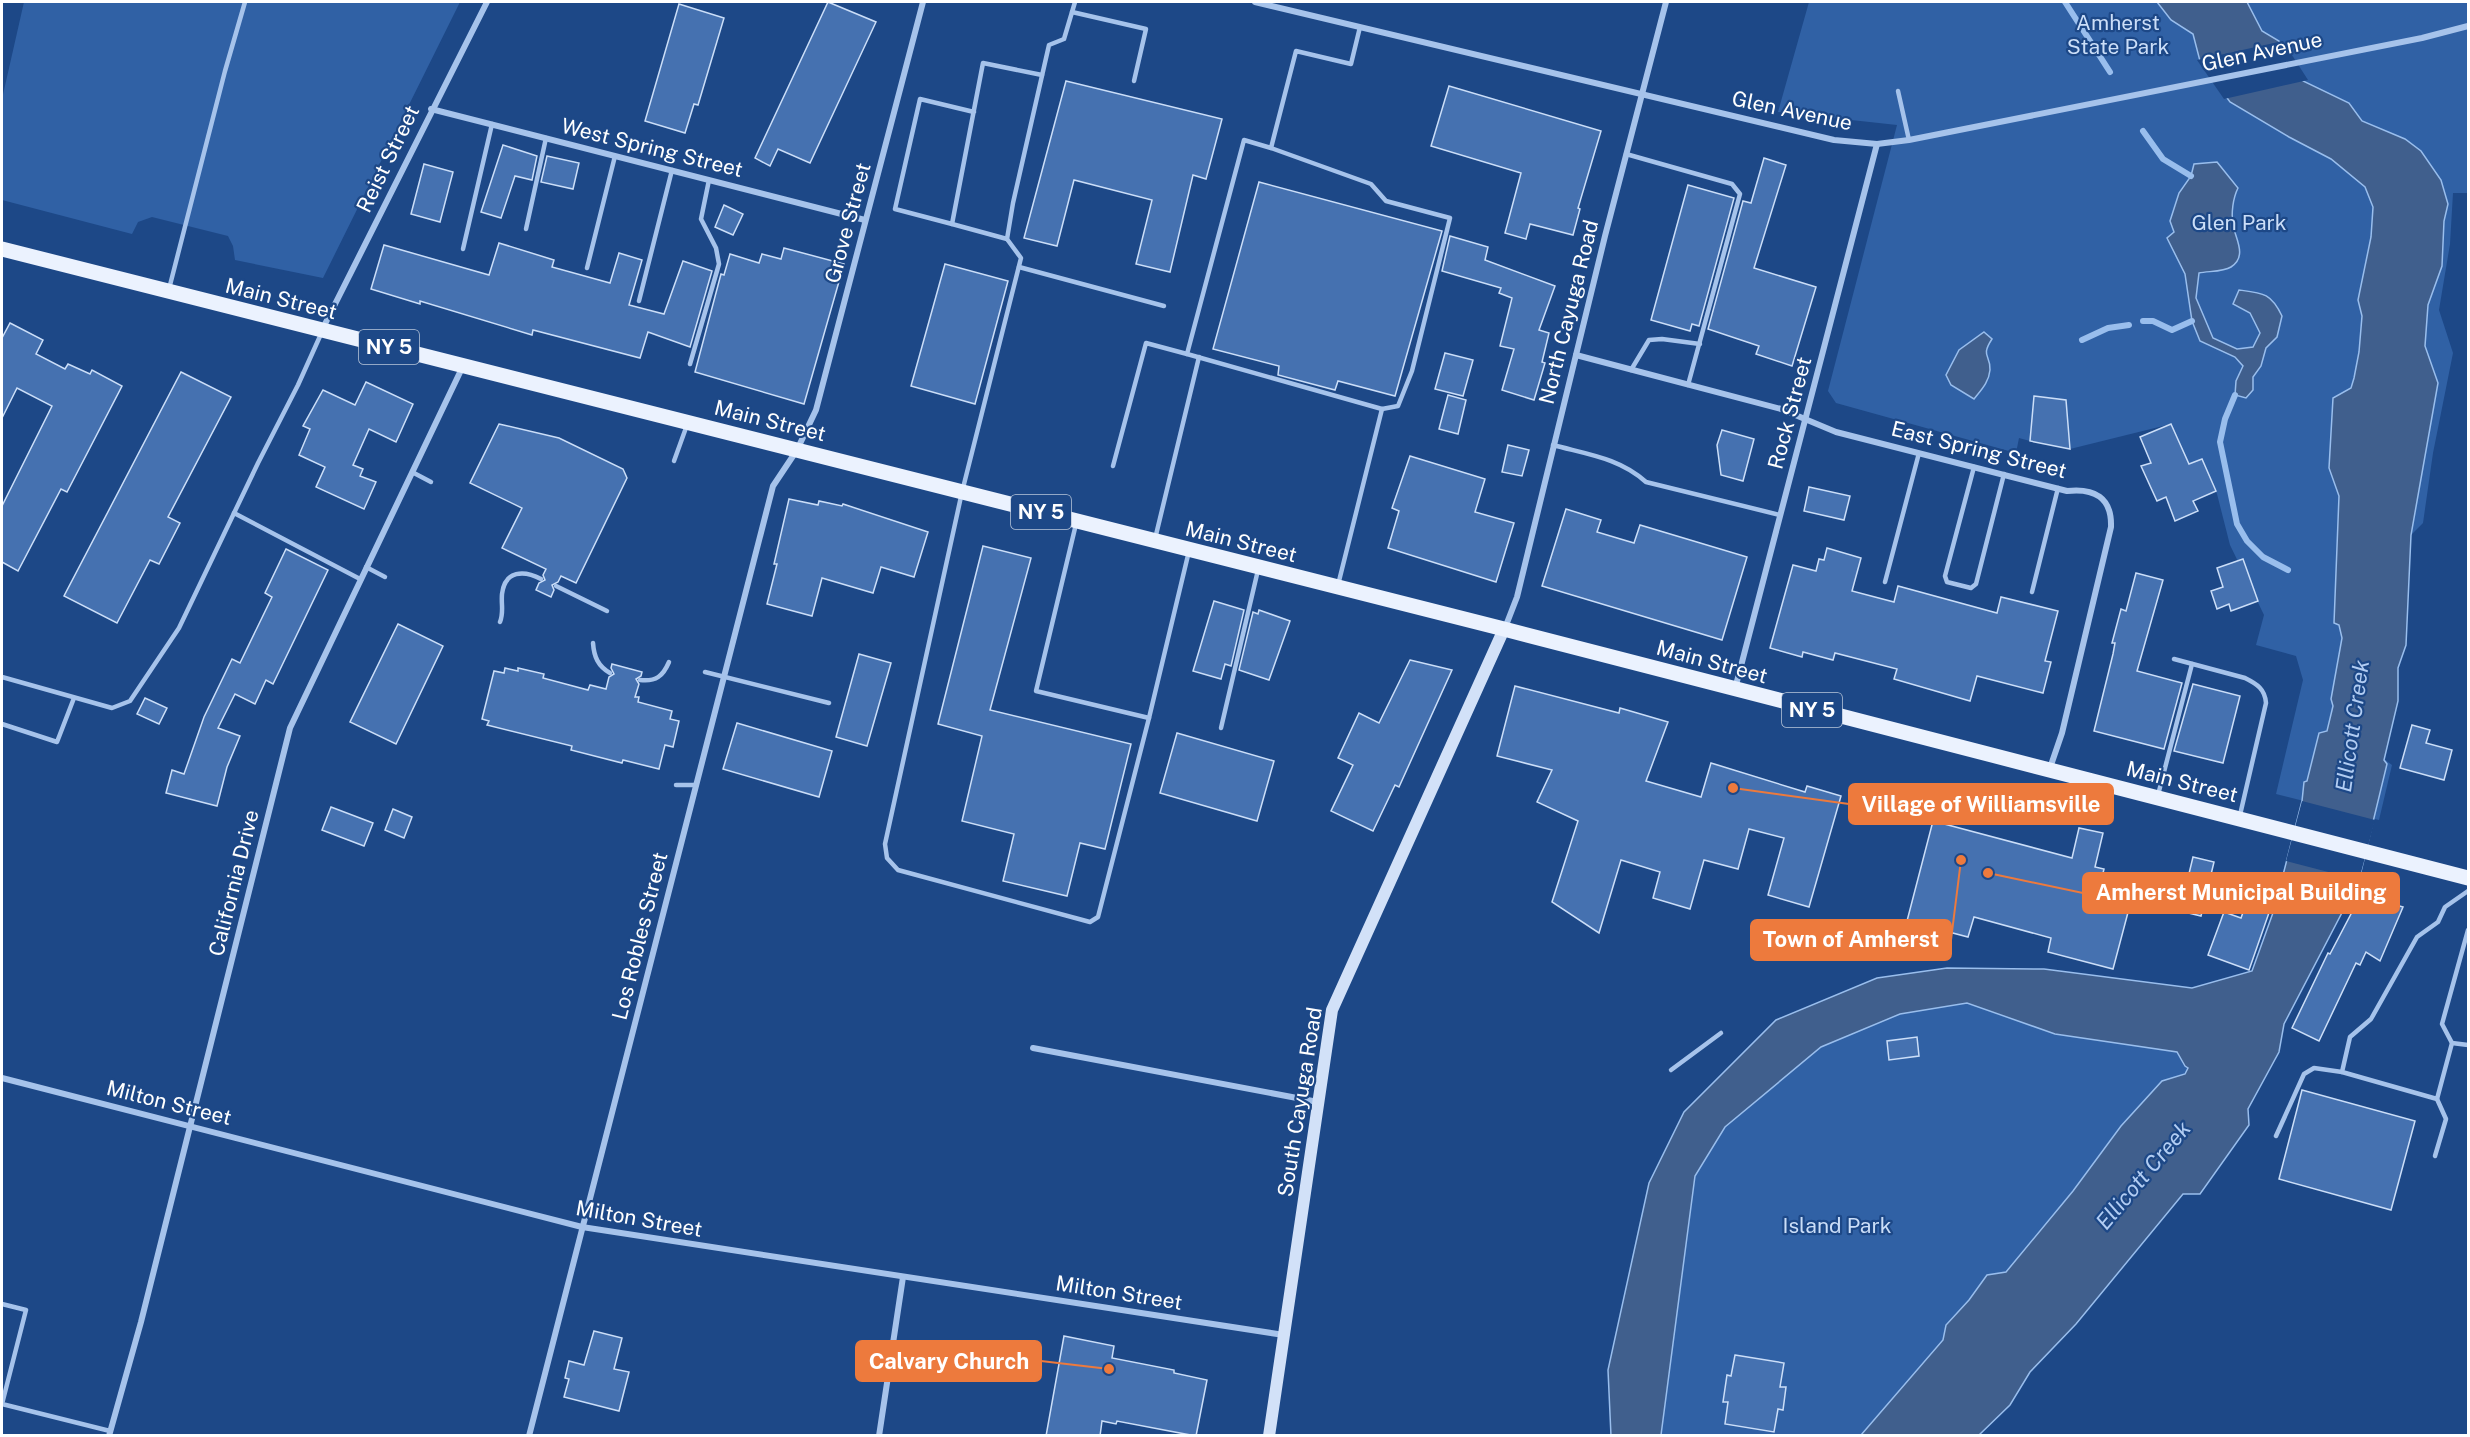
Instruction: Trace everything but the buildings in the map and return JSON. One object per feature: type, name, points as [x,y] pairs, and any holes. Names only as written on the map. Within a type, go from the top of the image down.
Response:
[{"type":"main road","name":"Main Street","points":[[2,249],[1504,629],[2469,878]]},
{"type":"street","name":"Reist Street","points":[[322,331],[431,109],[487,2]]},
{"type":"street","name":"Grove Street","points":[[797,450],[816,411],[923,2]]},
{"type":"street","name":"Glen Avenue","points":[[1255,2],[1834,140],[1876,144],[1909,140],[2310,58],[2422,38],[2469,26]]},
{"type":"street","name":"North Cayuga Road","points":[[1504,629],[1517,597],[1553,445],[1666,2]]},
{"type":"street","name":"West Spring Street","points":[[431,109],[865,220]]},
{"type":"street","name":"Rock Street","points":[[1734,690],[1876,144]]},
{"type":"street","name":"East Spring Street","points":[[1576,355],[1781,409],[1836,432],[2067,491],[2081,489],[2099,496],[2109,506],[2111,527],[2062,733],[2049,771]]},
{"type":"street","name":"California Drive","points":[[110,1433],[141,1322],[290,728],[464,365]]},
{"type":"street","name":"Los Robles Street","points":[[529,1436],[773,486],[797,450]]},
{"type":"street","name":"South Cayuga Road","points":[[1269,1436],[1332,1010],[1504,629]]},
{"type":"street","points":[[1033,1047],[1318,1102]]},
{"type":"street","name":"Milton Street","points":[[2,1078],[582,1227],[1284,1335]]},
{"type":"street","points":[[879,1436],[903,1277]]},
{"type":"lane","points":[[168,291],[245,2]]},
{"type":"lane","points":[[1007,239],[1049,45],[1064,39],[1075,2]]},
{"type":"lane","points":[[1072,12],[1146,29],[1134,81]]},
{"type":"lane","points":[[1271,148],[1296,51],[1351,64],[1360,27]]},
{"type":"lane","points":[[952,224],[983,63],[1042,75]]},
{"type":"lane","points":[[1898,92],[1909,140]]},
{"type":"lane","points":[[974,112],[920,99],[896,209],[1007,239],[1021,258],[962,492],[885,844],[887,858],[898,870],[1090,922],[1098,917],[1190,550]]},
{"type":"lane","points":[[464,249],[492,124]]},
{"type":"lane","points":[[526,229],[546,138]]},
{"type":"lane","points":[[1113,466],[1146,343],[1382,409],[1398,406],[1412,371],[1450,218],[1386,201],[1371,184],[1244,140],[1187,354]]},
{"type":"lane","points":[[1626,154],[1732,184],[1740,194],[1688,385]]},
{"type":"lane","points":[[587,268],[615,156]]},
{"type":"lane","points":[[639,302],[672,170]]},
{"type":"lane","points":[[690,364],[719,264],[716,248],[700,219],[709,180]]},
{"type":"lane","points":[[1019,267],[1164,306]]},
{"type":"lane","points":[[2,677],[112,708],[130,700],[179,628],[243,493],[298,385],[322,331]]},
{"type":"lane","points":[[1631,370],[1650,340],[1662,339],[1700,344]]},
{"type":"lane","points":[[1155,542],[1199,357]]},
{"type":"lane","points":[[1337,588],[1382,409]]},
{"type":"lane","points":[[674,461],[688,422]]},
{"type":"lane","points":[[1553,445],[1617,462],[1633,470],[1646,482],[1780,515]]},
{"type":"lane","points":[[1885,582],[1919,453]]},
{"type":"lane","points":[[1974,467],[1945,576],[1947,582],[1965,587],[1971,588],[1976,584],[2004,474]]},
{"type":"lane","points":[[412,472],[431,482]]},
{"type":"lane","points":[[2032,592],[2058,488]]},
{"type":"lane","points":[[234,513],[360,579]]},
{"type":"lane","points":[[1076,521],[1036,691],[1149,718]]},
{"type":"lane","points":[[366,567],[385,577]]},
{"type":"lane","points":[[1221,728],[1258,568]]},
{"type":"lane","points":[[500,622],[504,613],[502,590],[511,577],[525,572],[541,579]]},
{"type":"lane","points":[[556,586],[607,611]]},
{"type":"lane","points":[[593,643],[593,654],[597,662],[610,673]]},
{"type":"lane","points":[[2174,659],[2256,683],[2265,697],[2266,703],[2239,818]]},
{"type":"lane","points":[[640,680],[654,680],[661,676],[669,662]]},
{"type":"lane","points":[[2157,798],[2192,664]]},
{"type":"lane","points":[[705,672],[829,703]]},
{"type":"lane","points":[[2,724],[57,742],[74,698]]},
{"type":"lane","points":[[676,785],[696,785]]},
{"type":"lane","points":[[2342,1072],[2350,1037],[2371,1019],[2417,937],[2438,922],[2445,907],[2469,891]]},
{"type":"lane","points":[[2435,1156],[2446,1119],[2437,1099],[2452,1043],[2442,1024],[2469,930]]},
{"type":"lane","points":[[1671,1070],[1721,1033]]},
{"type":"lane","points":[[2452,1043],[2469,1045]]},
{"type":"lane","points":[[2276,1136],[2304,1074],[2314,1068],[2342,1072],[2437,1099]]},
{"type":"lane","points":[[2,1304],[26,1310],[2,1406],[110,1433]]},
{"type":"green space","points":[[24,2],[460,2],[323,278],[235,260],[233,246],[228,236],[152,217],[138,222],[132,234],[2,200],[2,99]]},
{"type":"green space","name":"Glen Park","points":[[1809,2],[2468,2],[2468,193],[2453,193],[2450,244],[2439,310],[2453,353],[2433,453],[2423,523],[2411,535],[2406,645],[2398,668],[2398,701],[2384,759],[2392,765],[2379,820],[2276,794],[2303,680],[2296,656],[2256,645],[2264,615],[2230,545],[2217,494],[2202,459],[2189,464],[2171,424],[2070,449],[2066,400],[2034,396],[2030,441],[2019,438],[2016,453],[1836,403],[1828,391],[1897,125],[1778,112]]},
{"type":"green space","name":"Island Park","points":[[1967,1003],[2055,1034],[2177,1052],[2184,1066],[2189,1068],[2185,1074],[2162,1081],[2121,1126],[2073,1191],[2006,1272],[1987,1275],[1969,1300],[1946,1325],[1943,1340],[1861,1435],[1661,1436],[1695,1176],[1725,1127],[1821,1047],[1900,1014]]},
{"type":"water","name":"Ellicott Creek","points":[[2157,2],[2247,2],[2262,31],[2279,41],[2303,81],[2349,103],[2362,121],[2405,139],[2421,151],[2441,180],[2448,204],[2444,221],[2442,266],[2428,305],[2425,346],[2438,383],[2411,535],[2406,645],[2398,668],[2398,701],[2384,760],[2387,764],[2359,880],[2284,1024],[2279,1052],[2248,1109],[2249,1125],[2200,1194],[2183,1194],[2076,1324],[2030,1372],[2010,1405],[1979,1435],[1861,1435],[1943,1340],[1946,1325],[1969,1300],[1987,1275],[2006,1272],[2073,1191],[2121,1126],[2162,1081],[2185,1074],[2188,1068],[2177,1052],[2055,1034],[1967,1003],[1900,1014],[1821,1047],[1725,1127],[1695,1176],[1661,1435],[1611,1436],[1608,1370],[1649,1183],[1684,1112],[1776,1020],[1877,978],[1947,968],[2044,969],[2192,988],[2252,971],[2274,910],[2302,801],[2304,782],[2307,781],[2319,733],[2327,731],[2333,706],[2331,699],[2342,638],[2339,625],[2334,623],[2339,496],[2329,468],[2333,398],[2351,388],[2354,378],[2362,316],[2358,300],[2371,237],[2373,207],[2365,187],[2331,159],[2230,102],[2200,61],[2193,34],[2171,20]]},
{"type":"water","points":[[2217,162],[2238,188],[2232,216],[2240,252],[2236,263],[2228,269],[2199,273],[2196,298],[2213,338],[2237,349],[2253,347],[2260,333],[2250,313],[2233,304],[2239,290],[2254,292],[2270,298],[2282,316],[2277,337],[2266,348],[2261,366],[2253,377],[2253,390],[2246,398],[2235,395],[2236,381],[2243,366],[2235,357],[2200,341],[2192,321],[2185,274],[2167,238],[2174,232],[2170,221],[2179,193],[2191,176],[2194,164]]},
{"type":"water","points":[[1984,332],[1992,339],[1986,353],[1990,370],[1986,382],[1974,399],[1951,385],[1946,375],[1959,350]]},
{"type":"pier","points":[[2283,41],[2308,80],[2224,99],[2197,60]]},
{"type":"pier","points":[[2302,801],[2375,820],[2359,880],[2286,861]]},
{"type":"waterway","points":[[2065,2],[2110,72]]},
{"type":"waterway","points":[[2143,131],[2163,159],[2191,176]]},
{"type":"waterway","points":[[2143,321],[2153,321],[2172,330],[2192,321]]},
{"type":"waterway","points":[[2082,340],[2108,328],[2129,325]]},
{"type":"waterway","points":[[2235,395],[2225,419],[2220,442],[2237,524],[2247,541],[2263,557],[2288,570]]},
{"type":"place","name":"Village of Williamsville","points":[[1733,788]]},
{"type":"place","name":"Town of Amherst","points":[[1961,860]]},
{"type":"place","name":"Amherst Municipal Building","points":[[1988,873]]},
{"type":"place","name":"Calvary Church","points":[[1109,1369]]},
{"type":"park label","name":"Amherst State Park","points":[[2118,35]]}]
